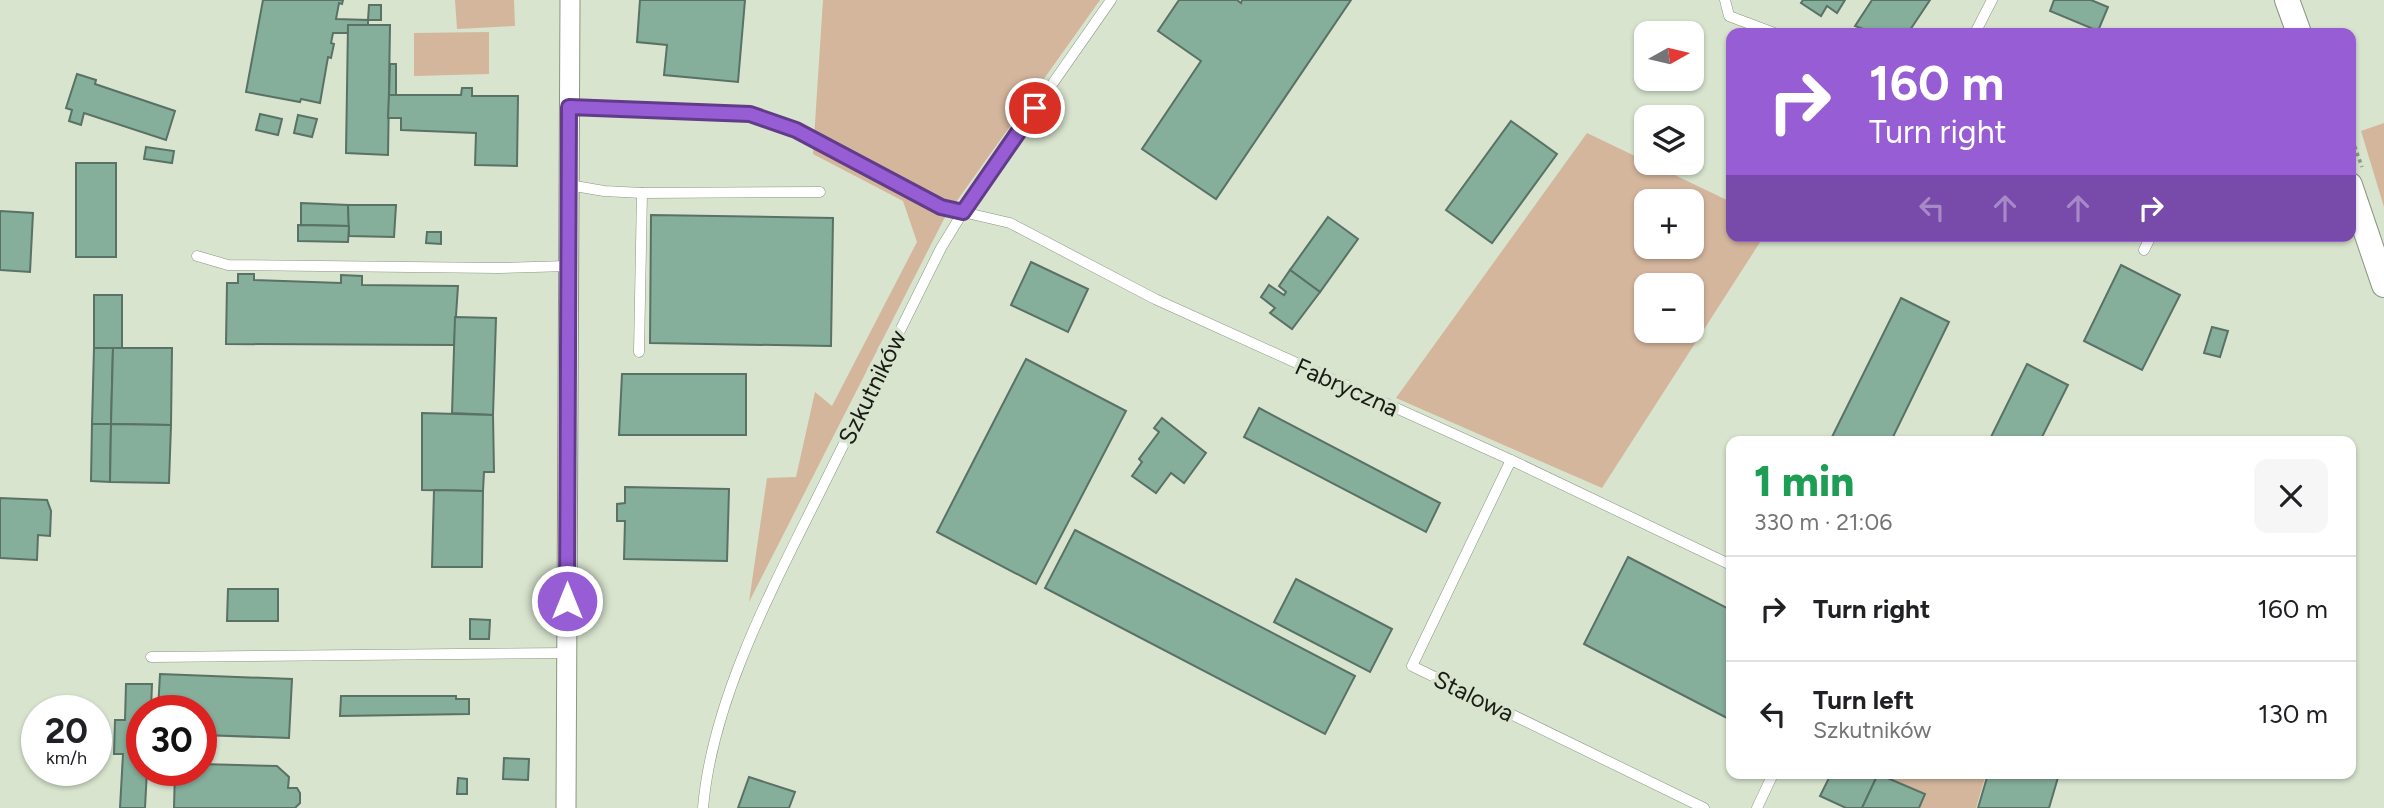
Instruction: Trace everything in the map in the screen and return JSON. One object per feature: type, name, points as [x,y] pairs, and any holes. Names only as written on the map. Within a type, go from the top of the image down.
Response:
[{"type":"street","points":[[566,808],[570,0]]},
{"type":"street","points":[[2287,0],[2297,28]]},
{"type":"street","points":[[2356,203],[2384,285]]},
{"type":"lane","name":"Szkutników","points":[[703,808],[713,747],[728,697],[772,589],[942,248],[963,212],[1111,0]]},
{"type":"lane","points":[[1725,0],[1729,16],[1761,28]]},
{"type":"lane","points":[[1978,28],[1992,0]]},
{"type":"lane","name":"Fabryczna","points":[[569,107],[750,114],[796,130],[941,207],[1010,223],[1155,299],[1511,460],[1726,563]]},
{"type":"lane","points":[[569,185],[604,191],[642,193],[821,192]]},
{"type":"lane","points":[[639,352],[642,193]]},
{"type":"lane","points":[[2144,250],[2148,242]]},
{"type":"lane","points":[[197,256],[228,265],[498,268],[568,266]]},
{"type":"lane","name":"Stalowa","points":[[1511,460],[1412,666],[1704,808]]},
{"type":"lane","points":[[151,657],[567,653]]},
{"type":"lane","points":[[1757,808],[1771,779]]},
{"type":"shaded area","points":[[455,0],[514,0],[515,26],[457,29]]},
{"type":"shaded area","points":[[823,0],[1100,0],[944,219],[749,602],[767,478],[796,477],[815,392],[832,406],[917,242],[903,201],[813,154]]},
{"type":"shaded area","points":[[489,32],[489,74],[414,76],[414,33]]},
{"type":"shaded area","points":[[2384,123],[2384,207],[2361,131]]},
{"type":"shaded area","points":[[1587,133],[1634,156],[1634,175],[1675,175],[1704,189],[1634,189],[1634,259],[1704,259],[1704,189],[1726,200],[1726,242],[1760,242],[1704,329],[1704,273],[1634,273],[1634,343],[1695,343],[1602,488],[1396,398]]},
{"type":"shaded area","points":[[1892,779],[1985,779],[1976,808],[1919,808],[1925,794]]},
{"type":"building","points":[[263,0],[343,0],[342,4],[339,3],[336,19],[368,20],[368,25],[348,25],[348,33],[333,33],[331,43],[334,44],[331,58],[328,57],[320,103],[246,92]]},
{"type":"building","points":[[640,0],[745,0],[738,82],[664,75],[667,45],[637,42]]},
{"type":"building","points":[[1179,0],[1237,0],[1241,3],[1242,0],[1351,0],[1216,199],[1142,149],[1201,61],[1158,31]]},
{"type":"building","points":[[1803,0],[1845,0],[1837,13],[1827,6],[1821,16],[1801,3]]},
{"type":"building","points":[[1872,0],[1930,0],[1911,28],[1855,26]]},
{"type":"building","points":[[2054,0],[2091,0],[2108,7],[2099,28],[2091,28],[2050,11]]},
{"type":"building","points":[[369,5],[381,5],[381,20],[368,20]]},
{"type":"building","points":[[348,25],[390,25],[388,155],[346,153]]},
{"type":"building","points":[[390,64],[396,64],[396,95],[389,95]]},
{"type":"building","points":[[77,74],[96,80],[95,84],[175,111],[166,140],[84,113],[81,125],[69,121],[72,110],[66,108]]},
{"type":"building","points":[[462,88],[472,88],[472,96],[518,96],[517,166],[475,165],[476,133],[401,130],[401,118],[388,118],[389,95],[461,95]]},
{"type":"building","points":[[260,114],[282,119],[278,135],[256,130]]},
{"type":"building","points":[[298,115],[317,119],[312,137],[294,133]]},
{"type":"building","points":[[1511,121],[1557,154],[1492,243],[1446,210]]},
{"type":"building","points":[[146,147],[174,151],[172,163],[144,159]]},
{"type":"building","points":[[76,163],[116,163],[116,257],[76,257]]},
{"type":"building","points":[[301,203],[348,205],[349,226],[301,225]]},
{"type":"building","points":[[348,205],[396,205],[394,237],[349,236]]},
{"type":"building","points":[[0,211],[33,213],[30,272],[0,270]]},
{"type":"building","points":[[651,215],[833,218],[831,346],[650,343]]},
{"type":"building","points":[[1328,217],[1358,239],[1320,292],[1290,270]]},
{"type":"building","points":[[298,225],[349,226],[348,242],[298,241]]},
{"type":"building","points":[[427,232],[441,232],[441,244],[426,243]]},
{"type":"building","points":[[1031,262],[1088,289],[1068,332],[1011,305]]},
{"type":"building","points":[[2121,265],[2180,295],[2142,370],[2084,341]]},
{"type":"building","points":[[1290,270],[1320,292],[1292,329],[1270,313],[1275,308],[1261,297],[1269,285],[1284,295],[1286,292],[1279,286]]},
{"type":"building","points":[[238,274],[254,274],[254,280],[341,283],[341,275],[362,276],[362,285],[458,286],[454,345],[226,344],[227,283],[238,283]]},
{"type":"building","points":[[94,295],[122,295],[122,348],[94,348]]},
{"type":"building","points":[[1901,298],[1949,322],[1893,436],[1832,436]]},
{"type":"building","points":[[455,317],[496,318],[493,415],[452,413]]},
{"type":"building","points":[[2212,327],[2228,331],[2220,357],[2204,353]]},
{"type":"building","points":[[94,348],[113,348],[111,424],[92,424]]},
{"type":"building","points":[[113,348],[172,348],[171,425],[111,424]]},
{"type":"building","points":[[1026,359],[1126,411],[1036,584],[937,532]]},
{"type":"building","points":[[2027,364],[2068,385],[2042,436],[1991,436]]},
{"type":"building","points":[[622,374],[746,374],[746,435],[619,435]]},
{"type":"building","points":[[1259,408],[1440,503],[1426,532],[1244,437]]},
{"type":"building","points":[[422,413],[493,415],[494,472],[484,472],[483,491],[422,490]]},
{"type":"building","points":[[1162,418],[1206,453],[1184,483],[1171,473],[1156,493],[1132,476],[1142,462],[1139,459],[1159,432],[1154,428]]},
{"type":"building","points":[[92,424],[111,424],[110,482],[91,481]]},
{"type":"building","points":[[111,424],[171,425],[169,483],[110,482]]},
{"type":"building","points":[[625,487],[729,489],[727,561],[624,559],[625,521],[617,521],[617,504],[625,503]]},
{"type":"building","points":[[434,490],[483,491],[482,567],[432,567]]},
{"type":"building","points":[[0,498],[47,500],[51,511],[50,536],[38,535],[37,560],[0,558]]},
{"type":"building","points":[[1075,530],[1355,676],[1325,734],[1045,588]]},
{"type":"building","points":[[1628,557],[1726,607],[1726,717],[1584,644]]},
{"type":"building","points":[[1296,579],[1392,629],[1370,672],[1274,622]]},
{"type":"building","points":[[228,589],[278,589],[278,621],[227,621]]},
{"type":"building","points":[[470,619],[490,620],[489,639],[470,639]]},
{"type":"building","points":[[160,674],[292,679],[289,738],[217,736],[217,695],[159,695]]},
{"type":"building","points":[[126,684],[152,684],[152,695],[126,695],[126,786],[146,786],[145,808],[120,808],[123,754],[114,754],[115,720],[125,720]]},
{"type":"building","points":[[341,696],[456,696],[456,699],[469,699],[469,714],[340,716]]},
{"type":"building","points":[[504,758],[529,759],[528,780],[503,779]]},
{"type":"building","points":[[217,764],[277,766],[289,777],[288,788],[297,788],[300,793],[300,803],[295,808],[174,808],[175,786],[217,786]]},
{"type":"building","points":[[749,777],[795,792],[789,808],[738,808]]},
{"type":"building","points":[[458,778],[467,779],[467,794],[457,794]]},
{"type":"building","points":[[1828,779],[1876,779],[1862,808],[1846,808],[1820,796]]},
{"type":"building","points":[[1876,779],[1890,779],[1925,794],[1919,808],[1862,808]]},
{"type":"building","points":[[1987,779],[2058,779],[2049,808],[1978,808]]},
{"type":"route","points":[[567,601],[569,107],[750,114],[796,130],[941,207],[963,212],[1035,108]]}]
